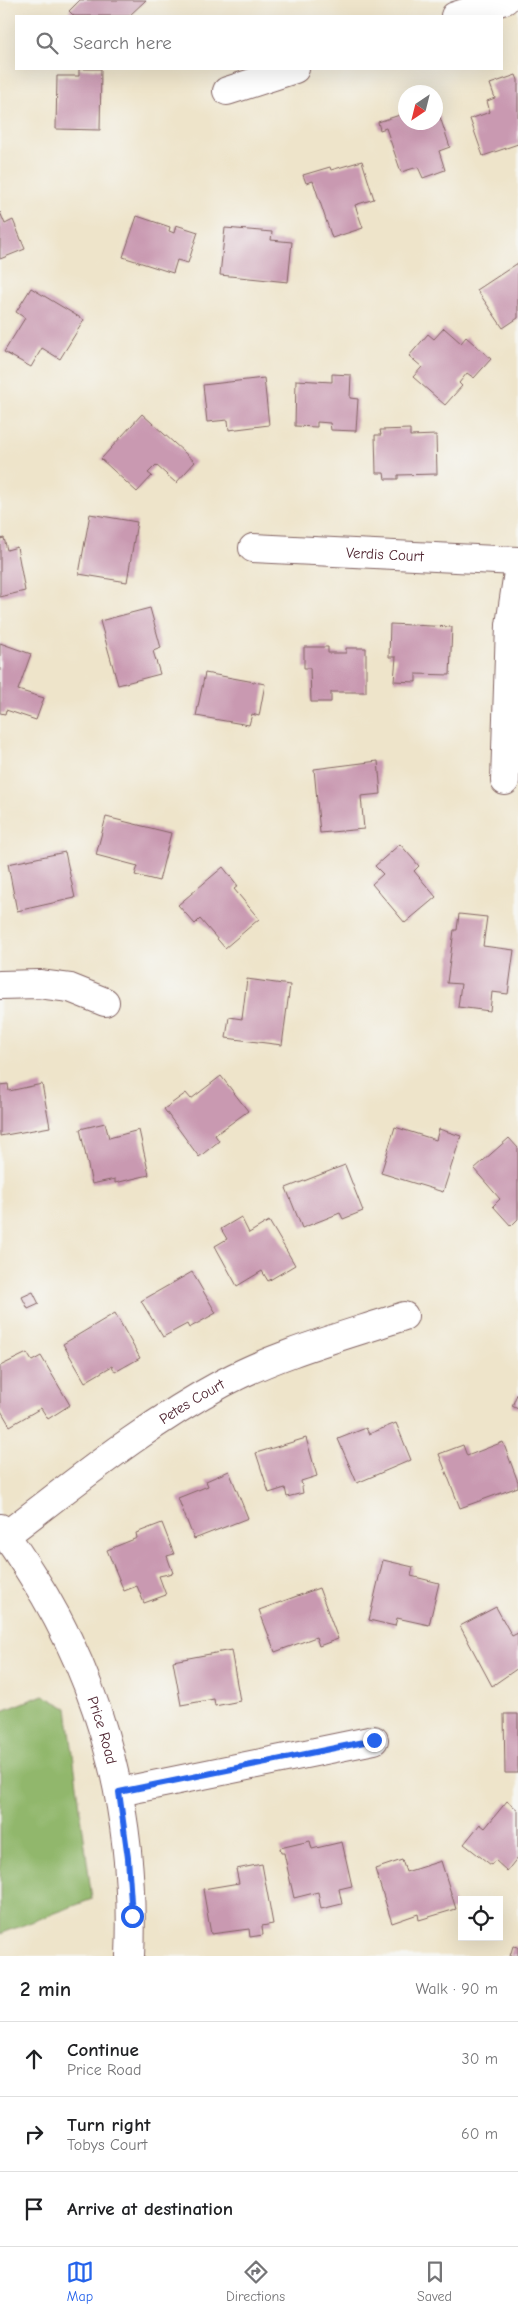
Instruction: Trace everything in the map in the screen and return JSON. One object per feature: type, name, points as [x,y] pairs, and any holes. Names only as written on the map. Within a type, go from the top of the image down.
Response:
[{"type":"street","points":[[458,15],[505,0]]},
{"type":"street","points":[[227,91],[292,70]]},
{"type":"street","name":"Verdis Court","points":[[253,548],[518,561]]},
{"type":"street","points":[[504,781],[510,625],[518,572]]},
{"type":"street","points":[[0,985],[39,984],[70,988],[105,1002]]},
{"type":"street","name":"Petes Court","points":[[3,1532],[164,1418],[224,1382],[283,1357],[404,1316]]},
{"type":"street","name":"Price Road","points":[[3,1532],[55,1611],[82,1668],[100,1717],[119,1792],[128,1858],[132,1916],[130,1956]]},
{"type":"street","points":[[119,1792],[374,1740]]},
{"type":"green space","points":[[43,1695],[67,1708],[92,1899],[0,1934],[0,1712]]},
{"type":"building","points":[[80,0],[146,0],[130,15],[73,15],[69,11]]},
{"type":"building","points":[[79,70],[101,70],[100,130],[56,129],[57,76],[79,76]]},
{"type":"building","points":[[516,75],[518,80],[518,144],[483,156],[470,119],[490,112],[487,101],[495,98],[490,84]]},
{"type":"building","points":[[398,116],[398,130],[443,130],[443,126],[450,147],[439,151],[445,170],[423,178],[418,167],[401,172],[386,128],[380,130],[378,122]]},
{"type":"building","points":[[362,161],[374,199],[355,205],[363,228],[332,238],[313,181],[306,183],[303,175],[330,167],[331,170]]},
{"type":"building","points":[[0,212],[5,224],[13,220],[25,249],[0,259]]},
{"type":"building","points":[[137,216],[170,227],[169,231],[174,233],[176,225],[198,232],[188,263],[177,260],[173,273],[123,257]]},
{"type":"building","points":[[225,228],[272,232],[271,240],[292,242],[288,282],[220,275]]},
{"type":"building","points":[[518,263],[518,318],[503,328],[477,290]]},
{"type":"building","points":[[31,288],[84,320],[60,359],[42,348],[31,367],[4,352],[25,318],[16,312]]},
{"type":"building","points":[[444,328],[461,343],[466,337],[491,359],[474,378],[467,373],[459,383],[462,386],[445,405],[413,377],[422,367],[409,356],[428,334],[434,339]]},
{"type":"building","points":[[332,374],[351,375],[350,398],[358,399],[356,431],[331,430],[330,423],[317,422],[317,427],[295,426],[296,380],[332,382]]},
{"type":"building","points":[[264,378],[269,425],[229,430],[228,420],[207,422],[203,385]]},
{"type":"building","points":[[142,414],[195,462],[176,483],[156,465],[148,473],[152,476],[137,492],[101,459]]},
{"type":"building","points":[[410,429],[410,436],[436,435],[437,474],[398,475],[398,479],[385,479],[384,473],[376,473],[375,435],[381,435],[380,430]]},
{"type":"building","points":[[90,514],[137,522],[127,582],[79,574]]},
{"type":"building","points":[[4,538],[7,550],[17,547],[25,591],[0,597],[0,539]]},
{"type":"building","points":[[150,608],[161,648],[153,651],[160,674],[118,685],[100,621]]},
{"type":"building","points":[[390,624],[452,627],[450,675],[416,674],[416,682],[394,681],[396,657],[389,657]]},
{"type":"building","points":[[0,643],[31,654],[18,690],[44,698],[36,720],[6,710],[5,714],[0,713]]},
{"type":"building","points":[[304,647],[328,647],[328,653],[346,653],[346,648],[366,648],[366,692],[331,692],[331,702],[311,702],[310,668],[304,668]]},
{"type":"building","points":[[205,673],[265,684],[259,716],[252,714],[249,725],[196,716]]},
{"type":"building","points":[[378,761],[381,794],[361,796],[364,829],[320,833],[314,769]]},
{"type":"building","points":[[106,817],[171,833],[159,881],[135,875],[138,866],[96,855]]},
{"type":"building","points":[[400,844],[419,866],[414,871],[436,897],[405,923],[372,884],[383,874],[375,866]]},
{"type":"building","points":[[65,852],[75,898],[17,911],[8,864]]},
{"type":"building","points":[[223,867],[238,886],[234,889],[259,919],[225,948],[200,919],[195,924],[178,905]]},
{"type":"building","points":[[459,914],[487,917],[483,946],[514,950],[508,994],[492,992],[490,1011],[458,1007],[461,984],[447,983],[454,930],[457,930]]},
{"type":"building","points":[[247,979],[290,985],[282,1045],[226,1038],[229,1017],[242,1019]]},
{"type":"building","points":[[221,1076],[248,1111],[215,1135],[219,1141],[199,1157],[164,1109],[186,1093],[191,1099]]},
{"type":"building","points":[[8,1084],[9,1091],[42,1084],[50,1127],[0,1136],[0,1085]]},
{"type":"building","points":[[105,1123],[109,1138],[139,1130],[149,1175],[115,1183],[115,1179],[92,1184],[80,1129]]},
{"type":"building","points":[[395,1127],[436,1140],[439,1129],[461,1136],[443,1192],[381,1173]]},
{"type":"building","points":[[509,1138],[518,1148],[518,1219],[511,1226],[493,1206],[500,1199],[474,1169]]},
{"type":"building","points":[[345,1165],[363,1211],[343,1219],[340,1213],[302,1228],[286,1188]]},
{"type":"building","points":[[241,1217],[249,1233],[269,1221],[295,1265],[268,1281],[262,1271],[237,1286],[215,1246],[227,1239],[221,1229]]},
{"type":"building","points":[[192,1272],[216,1313],[189,1328],[187,1324],[163,1337],[141,1301]]},
{"type":"building","points":[[33,1292],[39,1304],[28,1309],[22,1297]]},
{"type":"building","points":[[115,1313],[140,1358],[115,1372],[112,1366],[85,1382],[63,1344]]},
{"type":"building","points":[[27,1353],[32,1361],[41,1356],[70,1405],[48,1419],[41,1408],[10,1426],[0,1409],[0,1366]]},
{"type":"building","points":[[518,1392],[518,1409],[512,1406]]},
{"type":"building","points":[[396,1423],[411,1460],[357,1483],[338,1439],[366,1428],[369,1434]]},
{"type":"building","points":[[306,1438],[317,1476],[301,1481],[303,1493],[287,1497],[285,1488],[269,1493],[256,1453]]},
{"type":"building","points":[[503,1442],[518,1482],[518,1487],[460,1508],[439,1454],[463,1445],[467,1456]]},
{"type":"building","points":[[229,1471],[248,1518],[194,1539],[178,1498],[208,1486],[206,1481]]},
{"type":"building","points":[[162,1523],[174,1554],[167,1556],[173,1573],[159,1576],[166,1595],[144,1603],[137,1586],[124,1591],[107,1550],[137,1538],[136,1533]]},
{"type":"building","points":[[383,1560],[413,1567],[411,1576],[439,1583],[429,1625],[397,1618],[395,1626],[369,1620]]},
{"type":"building","points":[[319,1588],[338,1639],[319,1646],[316,1637],[275,1652],[259,1610]]},
{"type":"building","points":[[496,1607],[512,1636],[518,1633],[518,1668],[492,1686],[460,1626]]},
{"type":"building","points":[[231,1650],[240,1701],[215,1706],[214,1699],[181,1705],[173,1661]]},
{"type":"building","points":[[504,1714],[518,1714],[518,1773],[505,1773]]},
{"type":"building","points":[[507,1801],[518,1810],[518,1857],[507,1871],[495,1860],[491,1865],[464,1844],[480,1824],[485,1828]]},
{"type":"building","points":[[310,1841],[312,1849],[342,1842],[352,1886],[339,1889],[342,1904],[321,1909],[318,1892],[294,1898],[284,1853],[281,1853],[280,1848]]},
{"type":"building","points":[[402,1860],[406,1872],[441,1861],[456,1909],[419,1920],[418,1914],[392,1923],[375,1869]]},
{"type":"building","points":[[262,1864],[273,1924],[262,1926],[263,1935],[250,1937],[249,1929],[211,1934],[203,1889],[239,1883],[236,1869]]},
{"type":"building","points":[[513,1946],[518,1947],[518,1956],[510,1956]]},
{"type":"route","points":[[132,1916],[128,1858],[119,1792],[374,1740]]}]
